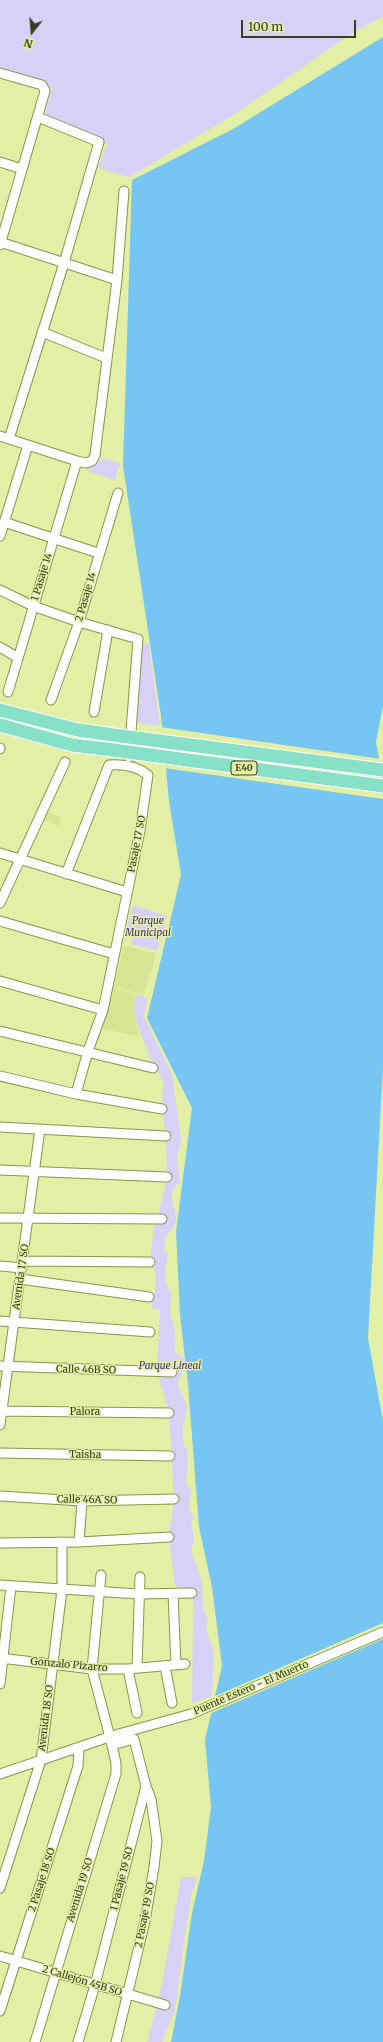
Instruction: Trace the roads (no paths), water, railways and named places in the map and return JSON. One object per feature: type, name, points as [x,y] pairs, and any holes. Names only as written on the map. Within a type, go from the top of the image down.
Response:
[{"type":"highway","name":"E40","points":[[0,710],[78,730],[383,770]]},
{"type":"highway","name":"E40","points":[[0,726],[72,744],[383,786]]},
{"type":"street","points":[[0,73],[42,85],[45,88],[38,117],[0,243],[117,280]]},
{"type":"street","points":[[38,117],[99,142],[64,263],[42,332],[4,437],[77,462],[86,463],[92,461],[95,455],[117,280],[124,191]]},
{"type":"street","points":[[0,162],[22,169]]},
{"type":"street","points":[[42,332],[106,358]]},
{"type":"street","points":[[0,536],[4,516],[28,445]]},
{"type":"street","name":"1 Pasaje 14","points":[[8,692],[77,462]]},
{"type":"street","name":"2 Pasaje 14","points":[[51,700],[79,622],[98,553],[118,493]]},
{"type":"street","points":[[4,516],[54,538],[98,553]]},
{"type":"street","points":[[0,590],[33,606],[79,622],[138,639],[129,766]]},
{"type":"street","points":[[94,712],[108,630]]},
{"type":"street","points":[[0,647],[18,658]]},
{"type":"street","points":[[0,903],[65,762]]},
{"type":"street","name":"Pasaje 17 SO","points":[[66,874],[109,765],[129,766],[141,769],[148,774],[149,783],[103,1010],[88,1051],[76,1094]]},
{"type":"street","points":[[0,853],[127,892]]},
{"type":"street","points":[[0,921],[114,954]]},
{"type":"street","points":[[0,981],[103,1010]]},
{"type":"street","points":[[0,1031],[88,1051],[153,1068]]},
{"type":"street","points":[[0,1076],[76,1094],[162,1109]]},
{"type":"street","points":[[0,1127],[166,1136]]},
{"type":"street","name":"Avenida 17 SO","points":[[0,1424],[4,1367],[14,1322],[40,1129]]},
{"type":"street","points":[[0,1170],[168,1178]]},
{"type":"street","points":[[0,1218],[162,1219]]},
{"type":"street","points":[[0,1266],[150,1262]]},
{"type":"street","points":[[20,1279],[149,1297]]},
{"type":"street","points":[[0,1321],[150,1332]]},
{"type":"street","name":"Calle 46B SO","points":[[4,1367],[172,1372]]},
{"type":"street","name":"Palora","points":[[1,1411],[169,1413]]},
{"type":"street","name":"Taisha","points":[[0,1454],[170,1456]]},
{"type":"street","name":"Calle 46A SO","points":[[0,1496],[82,1501],[174,1499]]},
{"type":"street","points":[[79,1542],[82,1501]]},
{"type":"street","points":[[0,1543],[79,1542],[169,1537]]},
{"type":"street","name":"Avenida 18 SO","points":[[0,1888],[41,1760],[62,1590],[62,1542]]},
{"type":"street","name":"Avenida 19 SO","points":[[35,2042],[116,1774],[116,1763],[112,1739],[92,1669],[101,1576]]},
{"type":"street","points":[[137,1668],[140,1577]]},
{"type":"street","points":[[0,1585],[139,1594],[192,1593]]},
{"type":"street","points":[[0,1684],[11,1586]]},
{"type":"street","name":"Gonzalo Pizarro","points":[[2,1658],[92,1669],[128,1669],[181,1664],[173,1594]]},
{"type":"street","name":"Puente Estero - El Muerto","points":[[112,1739],[191,1714],[383,1632]]},
{"type":"street","points":[[165,1666],[172,1703]]},
{"type":"street","points":[[128,1669],[137,1713]]},
{"type":"street","points":[[0,1774],[112,1739]]},
{"type":"street","name":"1 Pasaje 19 SO","points":[[78,2042],[95,1985],[146,1786],[134,1739],[112,1739]]},
{"type":"street","name":"2 Pasaje 18 SO","points":[[0,2011],[78,1766],[80,1748]]},
{"type":"street","name":"2 Pasaje 19 SO","points":[[116,2042],[145,1921],[157,1841],[151,1799],[146,1786]]},
{"type":"street","name":"2 Callejón 45B SO","points":[[0,1956],[165,2005]]},
{"type":"water","points":[[383,37],[383,706],[376,742],[383,780],[383,1067],[368,1338],[383,1421],[383,2042],[171,2042],[180,1996],[192,1913],[204,1861],[211,1807],[205,1740],[222,1666],[212,1587],[199,1527],[188,1384],[180,1314],[176,1232],[192,1108],[147,1018],[181,875],[169,801],[161,716],[123,466],[132,180],[233,129]]},
{"type":"park label","name":"Parque Municipal","points":[[148,926]]},
{"type":"park label","name":"Parque Lineal","points":[[170,1366]]}]
